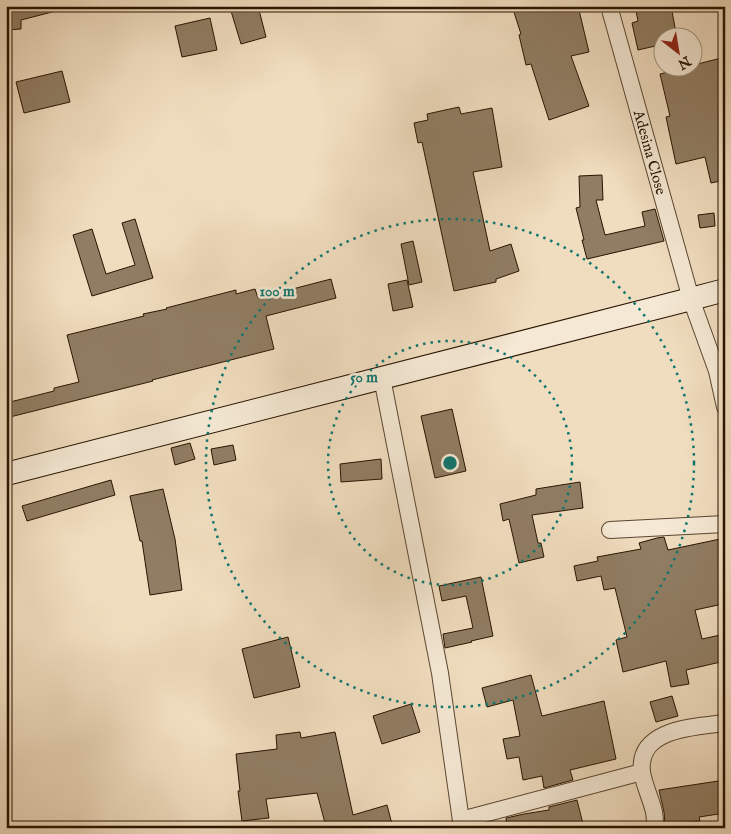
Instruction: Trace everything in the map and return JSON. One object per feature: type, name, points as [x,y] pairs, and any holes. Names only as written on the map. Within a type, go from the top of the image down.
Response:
[{"type":"main road","points":[[6,474],[725,290]]},
{"type":"street","name":"Adesina Close","points":[[609,6],[691,299],[717,371],[725,407]]},
{"type":"street","points":[[382,378],[440,673],[462,824],[642,772]]},
{"type":"street","points":[[610,530],[725,524]]},
{"type":"street","points":[[655,828],[655,814],[642,772],[642,758],[652,742],[673,731],[725,723]]},
{"type":"building","points":[[6,6],[55,6],[56,11],[21,20],[21,29],[6,30]]},
{"type":"building","points":[[249,6],[258,6],[266,37],[241,44],[231,11]]},
{"type":"building","points":[[512,6],[578,6],[589,52],[571,56],[589,106],[549,120],[531,64],[526,65],[519,35],[521,34]]},
{"type":"building","points":[[635,6],[671,6],[675,28],[654,28],[654,46],[638,50],[632,23],[638,21]]},
{"type":"building","points":[[210,18],[217,50],[182,57],[175,26]]},
{"type":"building","points":[[725,57],[725,180],[711,183],[705,157],[676,164],[666,117],[670,116],[661,78],[704,78],[704,62]]},
{"type":"building","points":[[62,71],[70,102],[24,113],[16,82]]},
{"type":"building","points":[[459,107],[461,114],[492,108],[502,167],[473,172],[490,251],[511,244],[519,271],[496,279],[496,282],[454,291],[422,142],[418,143],[414,123],[428,120],[427,114]]},
{"type":"building","points":[[602,175],[603,200],[596,200],[605,235],[645,226],[642,212],[655,209],[664,241],[587,259],[576,208],[580,207],[579,176]]},
{"type":"building","points":[[714,213],[715,226],[700,228],[698,215]]},
{"type":"building","points":[[135,219],[153,278],[92,296],[73,235],[92,229],[106,274],[135,265],[122,223]]},
{"type":"building","points":[[413,241],[422,282],[409,285],[401,244]]},
{"type":"building","points":[[331,279],[336,298],[266,316],[274,349],[6,418],[6,403],[54,391],[54,388],[79,382],[67,335],[236,290],[236,294],[255,289],[258,298]]},
{"type":"building","points":[[407,280],[413,307],[393,311],[388,284]]},
{"type":"building","points":[[452,409],[466,471],[435,478],[421,416]]},
{"type":"building","points":[[190,443],[195,459],[175,465],[171,448]]},
{"type":"building","points":[[233,445],[236,460],[214,465],[211,449]]},
{"type":"building","points":[[381,459],[382,479],[341,482],[340,464]]},
{"type":"building","points":[[111,480],[115,495],[27,521],[22,506]]},
{"type":"building","points":[[580,482],[583,508],[532,515],[538,543],[541,543],[544,557],[519,563],[509,519],[503,521],[500,504],[536,495],[536,489]]},
{"type":"building","points":[[163,489],[175,539],[182,590],[150,595],[142,541],[140,541],[130,496]]},
{"type":"building","points":[[664,537],[668,550],[725,538],[725,596],[722,596],[723,604],[695,610],[702,639],[725,634],[725,661],[686,670],[689,684],[671,687],[666,661],[623,672],[616,640],[627,637],[615,588],[604,590],[601,576],[577,581],[574,566],[598,561],[597,557],[641,549],[639,543]]},
{"type":"building","points":[[481,577],[493,636],[445,648],[443,634],[473,628],[466,596],[442,601],[439,586]]},
{"type":"building","points":[[288,637],[300,687],[254,698],[242,649]]},
{"type":"building","points":[[531,675],[542,716],[604,701],[616,759],[570,770],[573,780],[544,788],[542,776],[523,780],[519,757],[507,759],[503,739],[520,736],[513,700],[487,707],[482,688]]},
{"type":"building","points":[[672,696],[678,716],[656,722],[650,702]]},
{"type":"building","points":[[411,704],[420,732],[382,744],[373,716]]},
{"type":"building","points":[[300,732],[301,738],[335,732],[353,815],[387,805],[393,828],[322,828],[321,824],[325,823],[317,793],[266,799],[269,818],[242,821],[236,754],[277,749],[276,735]]},
{"type":"building","points":[[725,780],[725,813],[699,817],[700,821],[665,825],[659,790]]},
{"type":"building","points":[[577,800],[584,828],[507,828],[506,818],[549,810],[549,807]]}]
